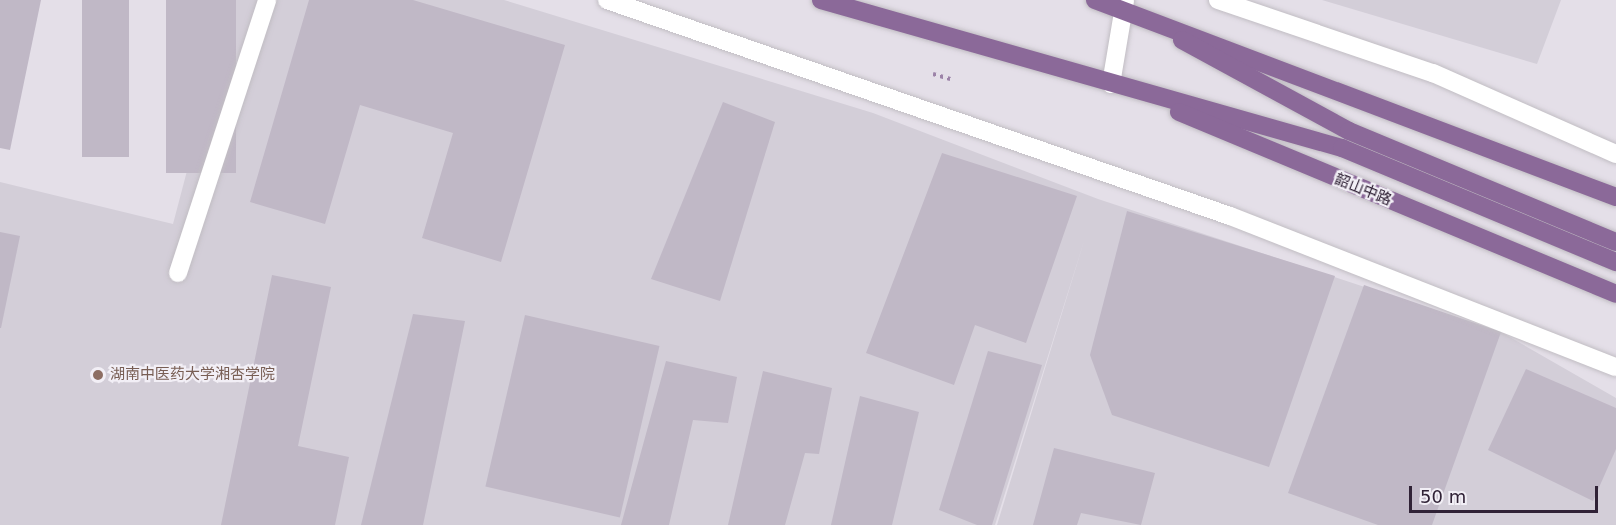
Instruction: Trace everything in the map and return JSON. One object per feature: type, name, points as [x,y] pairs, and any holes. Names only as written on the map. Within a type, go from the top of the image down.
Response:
[{"type":"main road","name":"韶山中路","points":[[821,0],[1110,84],[1346,140],[1616,242]]},
{"type":"main road","name":"韶山中路","points":[[1095,0],[1124,4],[1616,197]]},
{"type":"main road","name":"韶山中路","points":[[1124,4],[1346,140],[1616,262]]},
{"type":"main road","name":"韶山中路","points":[[1110,84],[1616,294]]},
{"type":"street","points":[[178,273],[267,0]]},
{"type":"street","points":[[607,0],[1230,216],[1587,351],[1616,367]]},
{"type":"street","points":[[1218,0],[1433,73],[1616,154]]},
{"type":"street","points":[[1110,84],[1124,4]]},
{"type":"path","points":[[933,74],[950,79]]},
{"type":"shaded area","points":[[232,0],[504,0],[873,113],[1098,199],[1501,332],[1616,398],[1616,525],[997,525],[1085,238],[995,525],[0,525],[0,182],[173,224]]},
{"type":"shaded area","points":[[1322,0],[1561,0],[1537,64]]},
{"type":"building","points":[[0,0],[41,0],[10,150],[0,148]]},
{"type":"building","points":[[82,0],[129,0],[129,157],[82,157]]},
{"type":"building","points":[[166,0],[236,0],[236,173],[166,173]]},
{"type":"building","points":[[309,0],[413,0],[565,45],[501,262],[422,238],[453,133],[360,105],[325,224],[250,202]]},
{"type":"building","points":[[723,102],[775,122],[720,301],[651,279]]},
{"type":"building","points":[[942,153],[1077,196],[1026,343],[975,325],[954,385],[866,353]]},
{"type":"building","points":[[1127,211],[1335,276],[1269,467],[1112,415],[1090,355]]},
{"type":"building","points":[[0,232],[20,236],[1,328],[0,328]]},
{"type":"building","points":[[272,275],[331,287],[298,446],[349,457],[335,525],[221,525]]},
{"type":"building","points":[[1364,285],[1501,332],[1432,525],[1378,525],[1288,493]]},
{"type":"building","points":[[413,314],[465,321],[423,525],[361,525]]},
{"type":"building","points":[[525,315],[659,346],[620,518],[485,486]]},
{"type":"building","points":[[988,351],[1042,365],[992,525],[977,525],[939,510]]},
{"type":"building","points":[[666,361],[737,377],[728,423],[693,420],[669,525],[621,525]]},
{"type":"building","points":[[1526,369],[1616,408],[1616,449],[1593,501],[1488,450]]},
{"type":"building","points":[[763,371],[832,388],[819,454],[805,453],[785,525],[728,525]]},
{"type":"building","points":[[860,396],[919,412],[892,525],[831,525]]},
{"type":"building","points":[[1054,448],[1155,473],[1141,525],[1081,513],[1077,525],[1033,525]]},
{"type":"place","name":"湖南中医药大学湘杏学院","points":[[98,375]]}]
